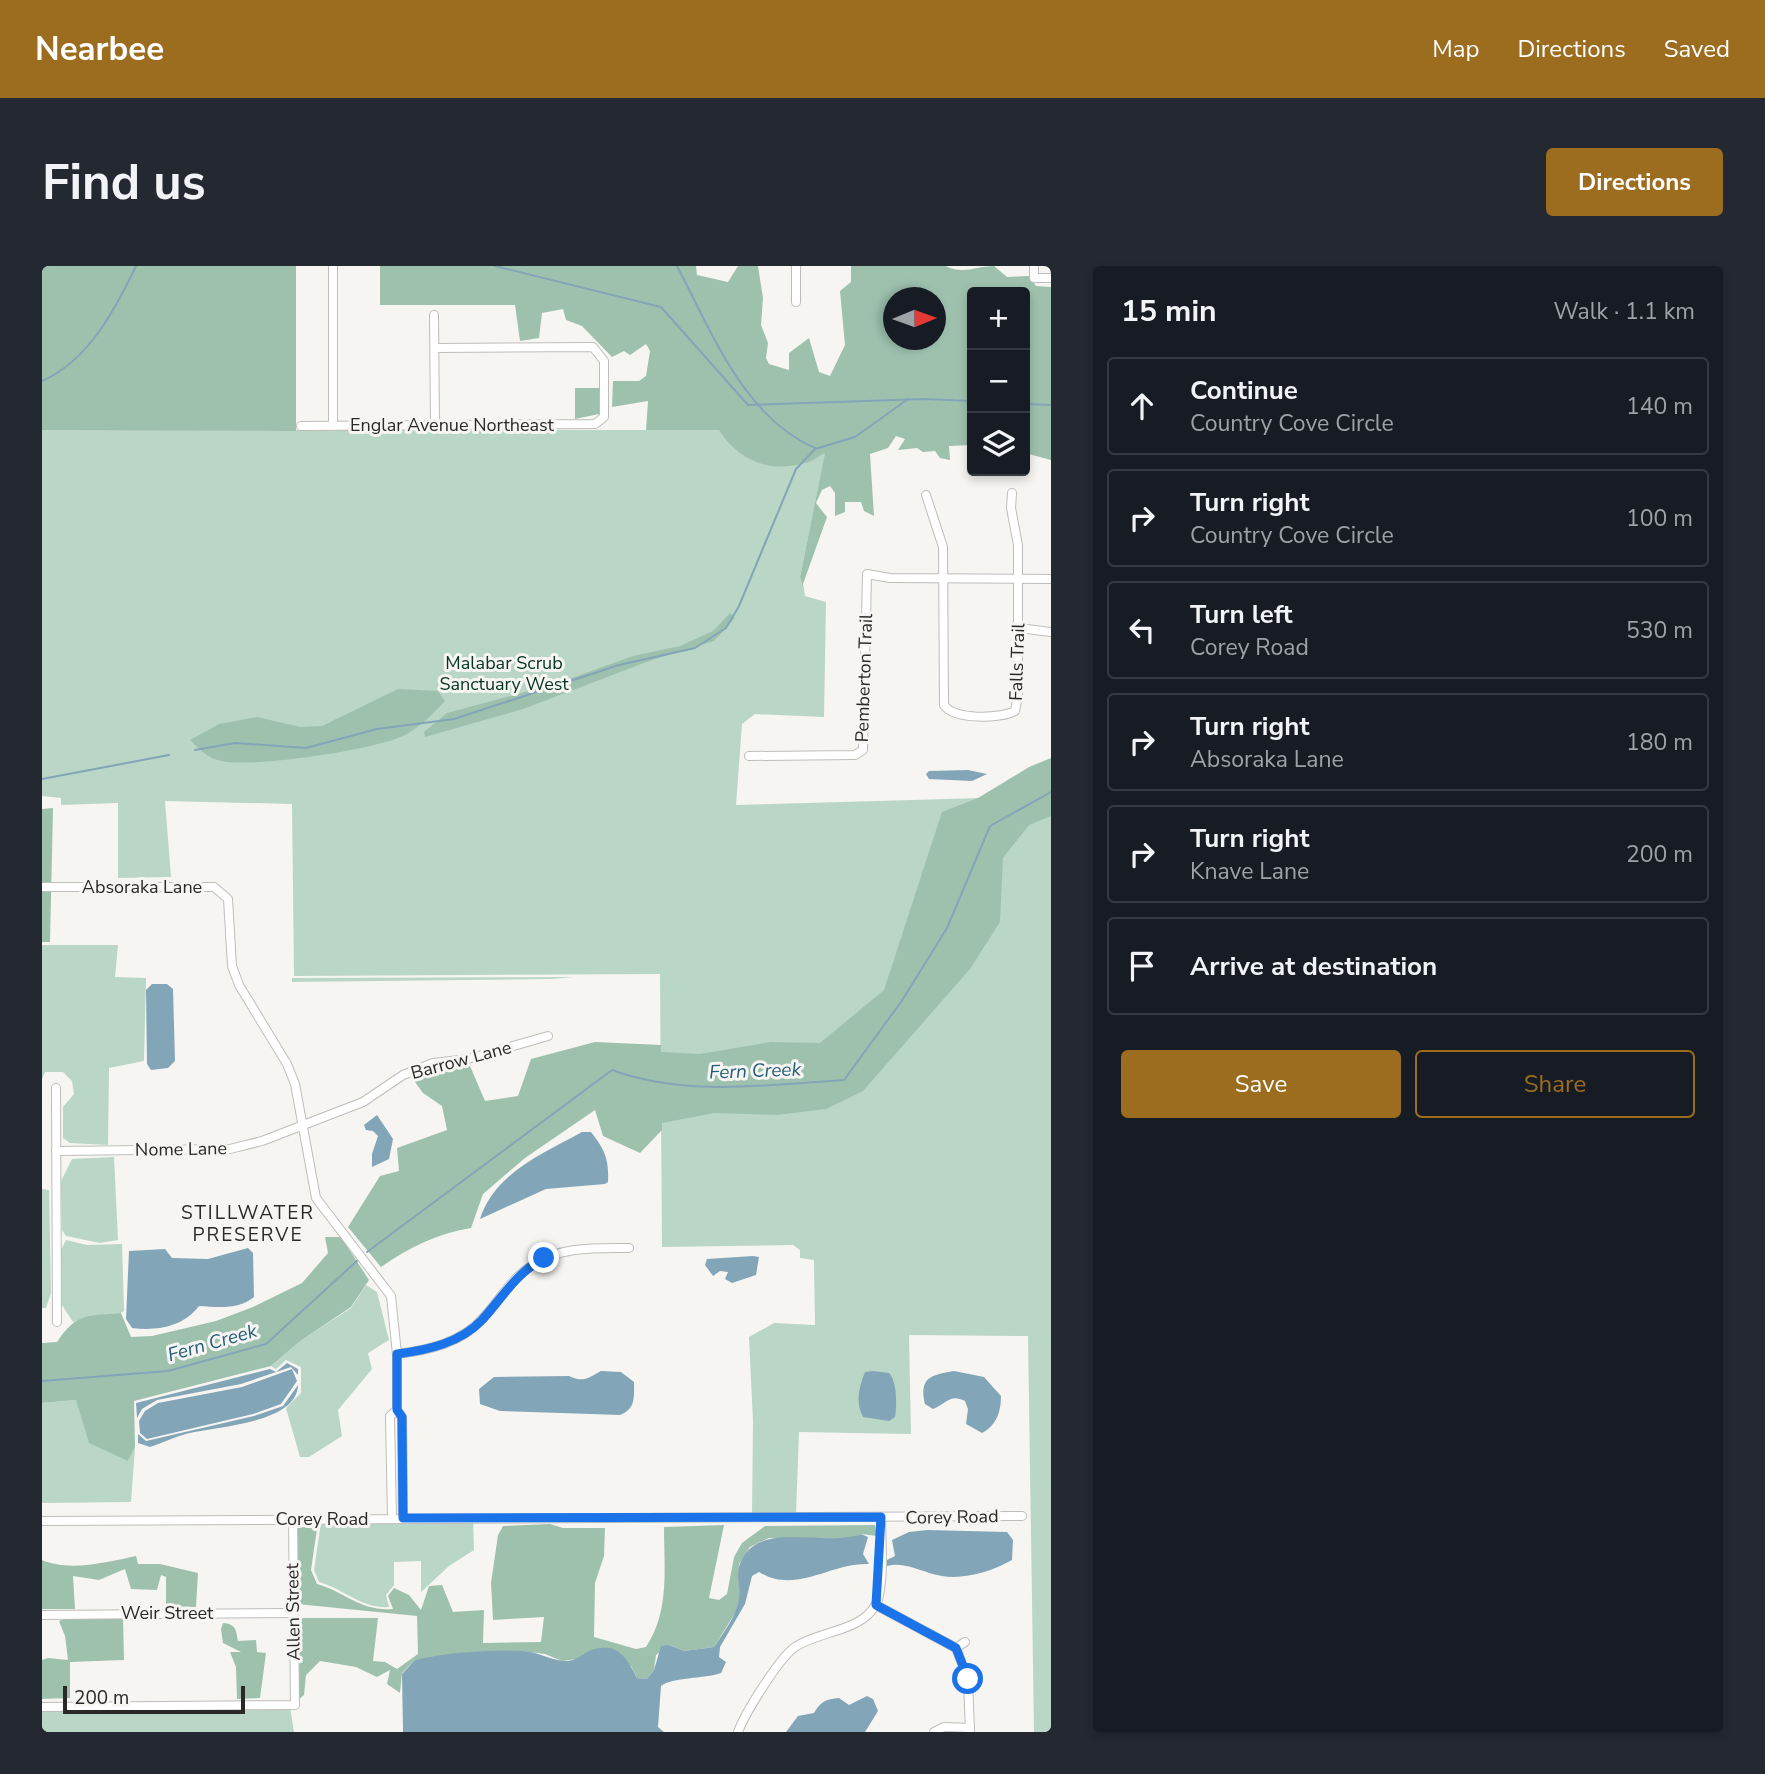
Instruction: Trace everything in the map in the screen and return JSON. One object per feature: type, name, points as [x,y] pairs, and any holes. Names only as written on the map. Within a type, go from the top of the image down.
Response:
[{"type":"street","points":[[333,266],[334,426]]},
{"type":"street","points":[[796,266],[796,302]]},
{"type":"street","points":[[1034,266],[1034,278],[1051,278]]},
{"type":"street","points":[[434,315],[435,425]]},
{"type":"street","name":"Englar Avenue Northeast","points":[[302,426],[595,424],[601,421],[606,413],[605,370],[602,355],[593,347],[435,348]]},
{"type":"street","name":"Falls Trail","points":[[944,578],[943,701],[948,711],[959,715],[1006,715],[1014,711],[1018,695],[1018,545],[1011,508],[1012,493]]},
{"type":"street","points":[[926,495],[940,534],[944,578],[1051,579]]},
{"type":"street","name":"Pemberton Trail","points":[[749,756],[855,755],[863,750],[867,575],[890,578],[944,578]]},
{"type":"street","points":[[1019,628],[1051,632]]},
{"type":"street","name":"Absoraka Lane","points":[[42,887],[214,887],[228,899],[232,966],[239,985],[287,1064],[295,1084],[316,1198],[381,1278],[391,1296],[397,1354],[397,1410],[402,1417],[403,1518]]},
{"type":"street","name":"Barrow Lane","points":[[302,1126],[363,1102],[403,1075],[433,1063],[468,1059],[548,1036]]},
{"type":"street","points":[[56,1088],[57,1322]]},
{"type":"street","name":"Nome Lane","points":[[56,1150],[230,1149],[302,1126]]},
{"type":"street","points":[[397,1354],[425,1351],[463,1336],[483,1319],[515,1278],[544,1258],[579,1248],[629,1248]]},
{"type":"street","name":"Absoraka Lane","points":[[392,1518],[390,1416],[397,1410]]},
{"type":"street","points":[[391,1476],[403,1476]]},
{"type":"street","name":"Corey Road","points":[[42,1521],[1022,1516]]},
{"type":"street","points":[[738,1732],[754,1699],[794,1647],[861,1619],[876,1605],[881,1517]]},
{"type":"street","name":"Allen Street","points":[[42,1707],[295,1705],[293,1519]]},
{"type":"street","points":[[876,1605],[956,1648],[968,1679],[970,1730],[943,1727],[934,1732]]},
{"type":"street","name":"Weir Street","points":[[42,1615],[293,1614]]},
{"type":"street","points":[[956,1648],[965,1642]]},
{"type":"green space","points":[[42,266],[296,266],[296,431],[42,430]]},
{"type":"green space","points":[[380,266],[696,266],[697,275],[728,282],[738,266],[758,266],[763,298],[761,325],[768,343],[766,358],[769,364],[789,370],[789,353],[809,338],[819,372],[830,376],[845,345],[840,291],[851,282],[851,266],[946,266],[964,270],[994,266],[1007,277],[1029,276],[1036,286],[1051,287],[1051,460],[1030,454],[1030,287],[967,287],[967,445],[949,446],[950,460],[940,458],[935,451],[923,452],[917,448],[898,450],[905,439],[896,436],[888,448],[870,454],[874,516],[864,511],[861,502],[845,502],[845,512],[835,516],[835,493],[830,486],[822,490],[816,503],[827,517],[803,584],[805,596],[800,577],[825,453],[792,466],[767,465],[736,450],[719,430],[646,430],[648,401],[612,407],[613,381],[639,381],[646,376],[650,351],[646,344],[630,355],[624,351],[612,357],[582,326],[566,320],[563,309],[542,313],[539,338],[520,341],[515,305],[380,305]]},
{"type":"green space","points":[[575,388],[601,388],[599,414],[575,419]]},
{"type":"green space","name":"Malabar Scrub Sanctuary West","points":[[42,430],[830,430],[800,577],[805,596],[826,602],[824,717],[755,714],[742,724],[736,805],[1051,796],[1051,1732],[1034,1732],[1028,1336],[909,1335],[911,1434],[799,1432],[796,1514],[752,1515],[753,1421],[749,1337],[774,1323],[815,1325],[814,1260],[800,1258],[800,1250],[793,1245],[662,1247],[660,974],[294,976],[292,804],[165,801],[171,877],[118,878],[118,803],[61,805],[61,798],[42,796]]},
{"type":"green space","points":[[730,613],[735,618],[714,641],[652,660],[523,709],[425,737],[424,732],[447,713],[555,684],[633,656],[680,646],[713,631]]},
{"type":"green space","points":[[398,689],[438,691],[445,701],[409,733],[366,747],[285,760],[237,763],[212,758],[190,740],[219,724],[257,717],[300,727],[322,726]]},
{"type":"green space","points":[[1051,758],[1051,816],[1029,825],[1003,858],[1000,922],[970,969],[863,1091],[826,1109],[777,1115],[714,1113],[662,1123],[662,1130],[640,1153],[603,1136],[595,1110],[525,1158],[483,1194],[471,1228],[424,1242],[381,1267],[348,1227],[380,1176],[399,1171],[397,1148],[447,1130],[442,1106],[423,1093],[413,1079],[470,1066],[485,1101],[518,1096],[531,1059],[595,1042],[661,1045],[661,1052],[700,1054],[771,1042],[820,1043],[884,990],[942,812],[978,798],[1029,767]]},
{"type":"green space","points":[[53,808],[50,942],[42,942],[42,809]]},
{"type":"green space","points":[[42,945],[118,945],[115,977],[146,978],[144,1061],[109,1068],[108,1145],[70,1143],[63,1138],[63,1107],[74,1094],[72,1081],[63,1072],[45,1072],[42,1079]]},
{"type":"green space","points":[[574,977],[551,979],[292,982],[292,978]]},
{"type":"green space","points":[[114,1157],[118,1240],[100,1243],[66,1236],[62,1230],[61,1181],[72,1159]]},
{"type":"green space","points":[[42,1189],[49,1190],[51,1293],[46,1308],[42,1308]]},
{"type":"green space","points":[[325,1237],[341,1237],[369,1280],[351,1307],[299,1342],[271,1366],[134,1401],[135,1447],[128,1461],[89,1443],[76,1400],[42,1403],[42,1343],[57,1342],[77,1320],[121,1313],[131,1337],[152,1336],[216,1321],[253,1307],[302,1283],[328,1253]]},
{"type":"green space","points":[[66,1240],[87,1245],[122,1244],[124,1311],[73,1322],[62,1305],[61,1250]]},
{"type":"green space","points":[[366,1285],[377,1292],[389,1340],[368,1353],[372,1369],[338,1410],[342,1436],[309,1457],[300,1457],[286,1408],[301,1393],[301,1367],[286,1360],[276,1369],[271,1366],[299,1342],[351,1308]]},
{"type":"green space","points":[[76,1400],[128,1461],[135,1447],[131,1502],[42,1503],[42,1403]]},
{"type":"green space","points":[[473,1518],[474,1550],[449,1566],[421,1592],[421,1561],[394,1562],[394,1585],[386,1595],[389,1607],[370,1605],[319,1582],[314,1570],[320,1529],[303,1524],[304,1519]]},
{"type":"green space","points":[[550,1524],[563,1528],[605,1528],[604,1556],[595,1583],[594,1637],[636,1649],[646,1647],[659,1619],[665,1573],[664,1527],[724,1525],[709,1598],[719,1600],[727,1594],[734,1557],[742,1543],[765,1526],[875,1525],[877,1536],[861,1534],[849,1539],[769,1538],[750,1547],[739,1564],[740,1596],[737,1610],[714,1647],[684,1651],[669,1645],[656,1655],[654,1670],[647,1679],[637,1678],[631,1666],[577,1659],[562,1661],[545,1654],[522,1651],[415,1660],[402,1673],[400,1693],[387,1684],[390,1670],[377,1677],[356,1667],[320,1661],[306,1675],[304,1695],[298,1700],[297,1618],[378,1618],[373,1661],[385,1662],[397,1669],[418,1654],[417,1616],[297,1604],[296,1526],[317,1529],[311,1570],[317,1584],[363,1605],[382,1609],[393,1609],[388,1596],[394,1588],[409,1595],[421,1610],[429,1586],[442,1585],[453,1612],[484,1610],[483,1643],[541,1642],[544,1617],[493,1620],[491,1583],[498,1535],[503,1526]]},
{"type":"green space","points":[[136,1556],[138,1564],[160,1564],[198,1573],[196,1607],[166,1606],[166,1577],[161,1575],[157,1590],[131,1589],[125,1569],[99,1580],[73,1576],[75,1609],[42,1609],[42,1560],[76,1566]]},
{"type":"green space","points":[[70,1617],[123,1617],[124,1660],[70,1662],[70,1698],[42,1699],[42,1660],[68,1660],[65,1636],[59,1621]]},
{"type":"green space","points":[[223,1623],[235,1628],[238,1641],[256,1640],[257,1652],[266,1653],[260,1698],[237,1699],[236,1667],[230,1652],[241,1652],[223,1643]]},
{"type":"green space","points":[[290,1707],[294,1732],[42,1732],[42,1709]]},
{"type":"water","points":[[968,770],[987,774],[972,781],[929,779],[926,774],[929,771]]},
{"type":"water","points":[[152,984],[167,984],[173,989],[175,1061],[168,1068],[151,1070],[147,1064],[146,990]]},
{"type":"water","points":[[377,1115],[393,1139],[389,1159],[372,1167],[372,1154],[378,1136],[373,1131],[366,1130],[364,1125]]},
{"type":"water","points":[[582,1132],[591,1132],[603,1150],[608,1167],[608,1182],[546,1189],[480,1219],[487,1203],[508,1177],[536,1157]]},
{"type":"water","points":[[248,1248],[253,1253],[254,1297],[248,1301],[228,1307],[199,1306],[185,1319],[160,1328],[132,1328],[126,1319],[129,1251],[165,1249],[172,1258],[208,1259]]},
{"type":"water","points":[[759,1257],[756,1275],[732,1283],[725,1279],[728,1272],[720,1271],[713,1276],[705,1265],[707,1259]]},
{"type":"water","points":[[287,1363],[298,1369],[298,1375],[291,1367],[241,1384],[157,1400],[142,1409],[137,1418],[136,1403],[270,1369],[276,1372]]},
{"type":"water","points":[[292,1369],[297,1381],[281,1404],[253,1414],[147,1439],[140,1433],[139,1421],[145,1411],[158,1403],[242,1387]]},
{"type":"water","points":[[601,1371],[621,1372],[634,1382],[633,1402],[629,1409],[620,1415],[500,1411],[480,1404],[479,1389],[494,1377],[569,1376],[582,1379]]},
{"type":"water","points":[[954,1371],[984,1377],[1001,1396],[997,1417],[982,1433],[966,1424],[968,1409],[965,1401],[952,1399],[933,1409],[925,1404],[924,1388],[928,1379]]},
{"type":"water","points":[[865,1372],[889,1373],[894,1382],[896,1412],[895,1417],[889,1421],[863,1417],[861,1411],[861,1383]]},
{"type":"water","points":[[298,1385],[294,1398],[270,1416],[186,1434],[150,1447],[138,1443],[138,1434],[146,1441],[254,1416],[283,1406]]},
{"type":"water","points":[[909,1532],[1007,1532],[1013,1540],[1012,1560],[987,1571],[960,1577],[935,1575],[908,1566],[887,1566],[887,1560],[895,1556],[892,1540]]},
{"type":"water","points":[[861,1534],[868,1537],[863,1554],[869,1564],[800,1579],[773,1578],[759,1572],[752,1576],[745,1604],[720,1647],[719,1657],[726,1662],[721,1673],[673,1681],[661,1686],[658,1727],[664,1732],[403,1732],[402,1674],[415,1660],[454,1653],[528,1651],[570,1661],[595,1649],[609,1648],[622,1655],[637,1678],[647,1679],[654,1670],[661,1646],[669,1645],[684,1651],[714,1647],[735,1612],[739,1594],[739,1566],[750,1548],[763,1541],[778,1538],[830,1538]]},
{"type":"water","points":[[867,1696],[873,1699],[878,1711],[865,1732],[786,1732],[798,1716],[814,1713],[827,1700],[839,1698],[849,1705]]},
{"type":"waterway","points":[[42,381],[73,361],[86,347],[119,300],[136,266]]},
{"type":"waterway","points":[[495,266],[661,307],[748,405],[924,399],[967,401]]},
{"type":"waterway","points":[[677,266],[717,344],[749,394],[790,434],[815,448]]},
{"type":"waterway","points":[[195,750],[235,743],[306,748],[377,729],[454,719],[619,665],[695,648],[726,628],[739,606],[796,469],[815,449],[855,437],[908,399]]},
{"type":"waterway","points":[[1030,404],[1051,405]]},
{"type":"waterway","points":[[42,779],[169,755]]},
{"type":"waterway","name":"Fern Creek","points":[[367,1252],[612,1070],[669,1084],[698,1086],[756,1086],[844,1080],[901,1002],[947,928],[990,826],[1051,792]]},
{"type":"waterway","name":"Fern Creek","points":[[42,1381],[168,1371],[266,1344],[358,1260]]},
{"type":"district","name":"STILLWATER PRESERVE","points":[[248,1223]]},
{"type":"route","points":[[544,1258],[515,1278],[483,1319],[463,1336],[425,1351],[397,1354],[397,1410],[402,1414],[403,1518],[881,1517],[876,1605],[956,1648],[968,1679]]}]
